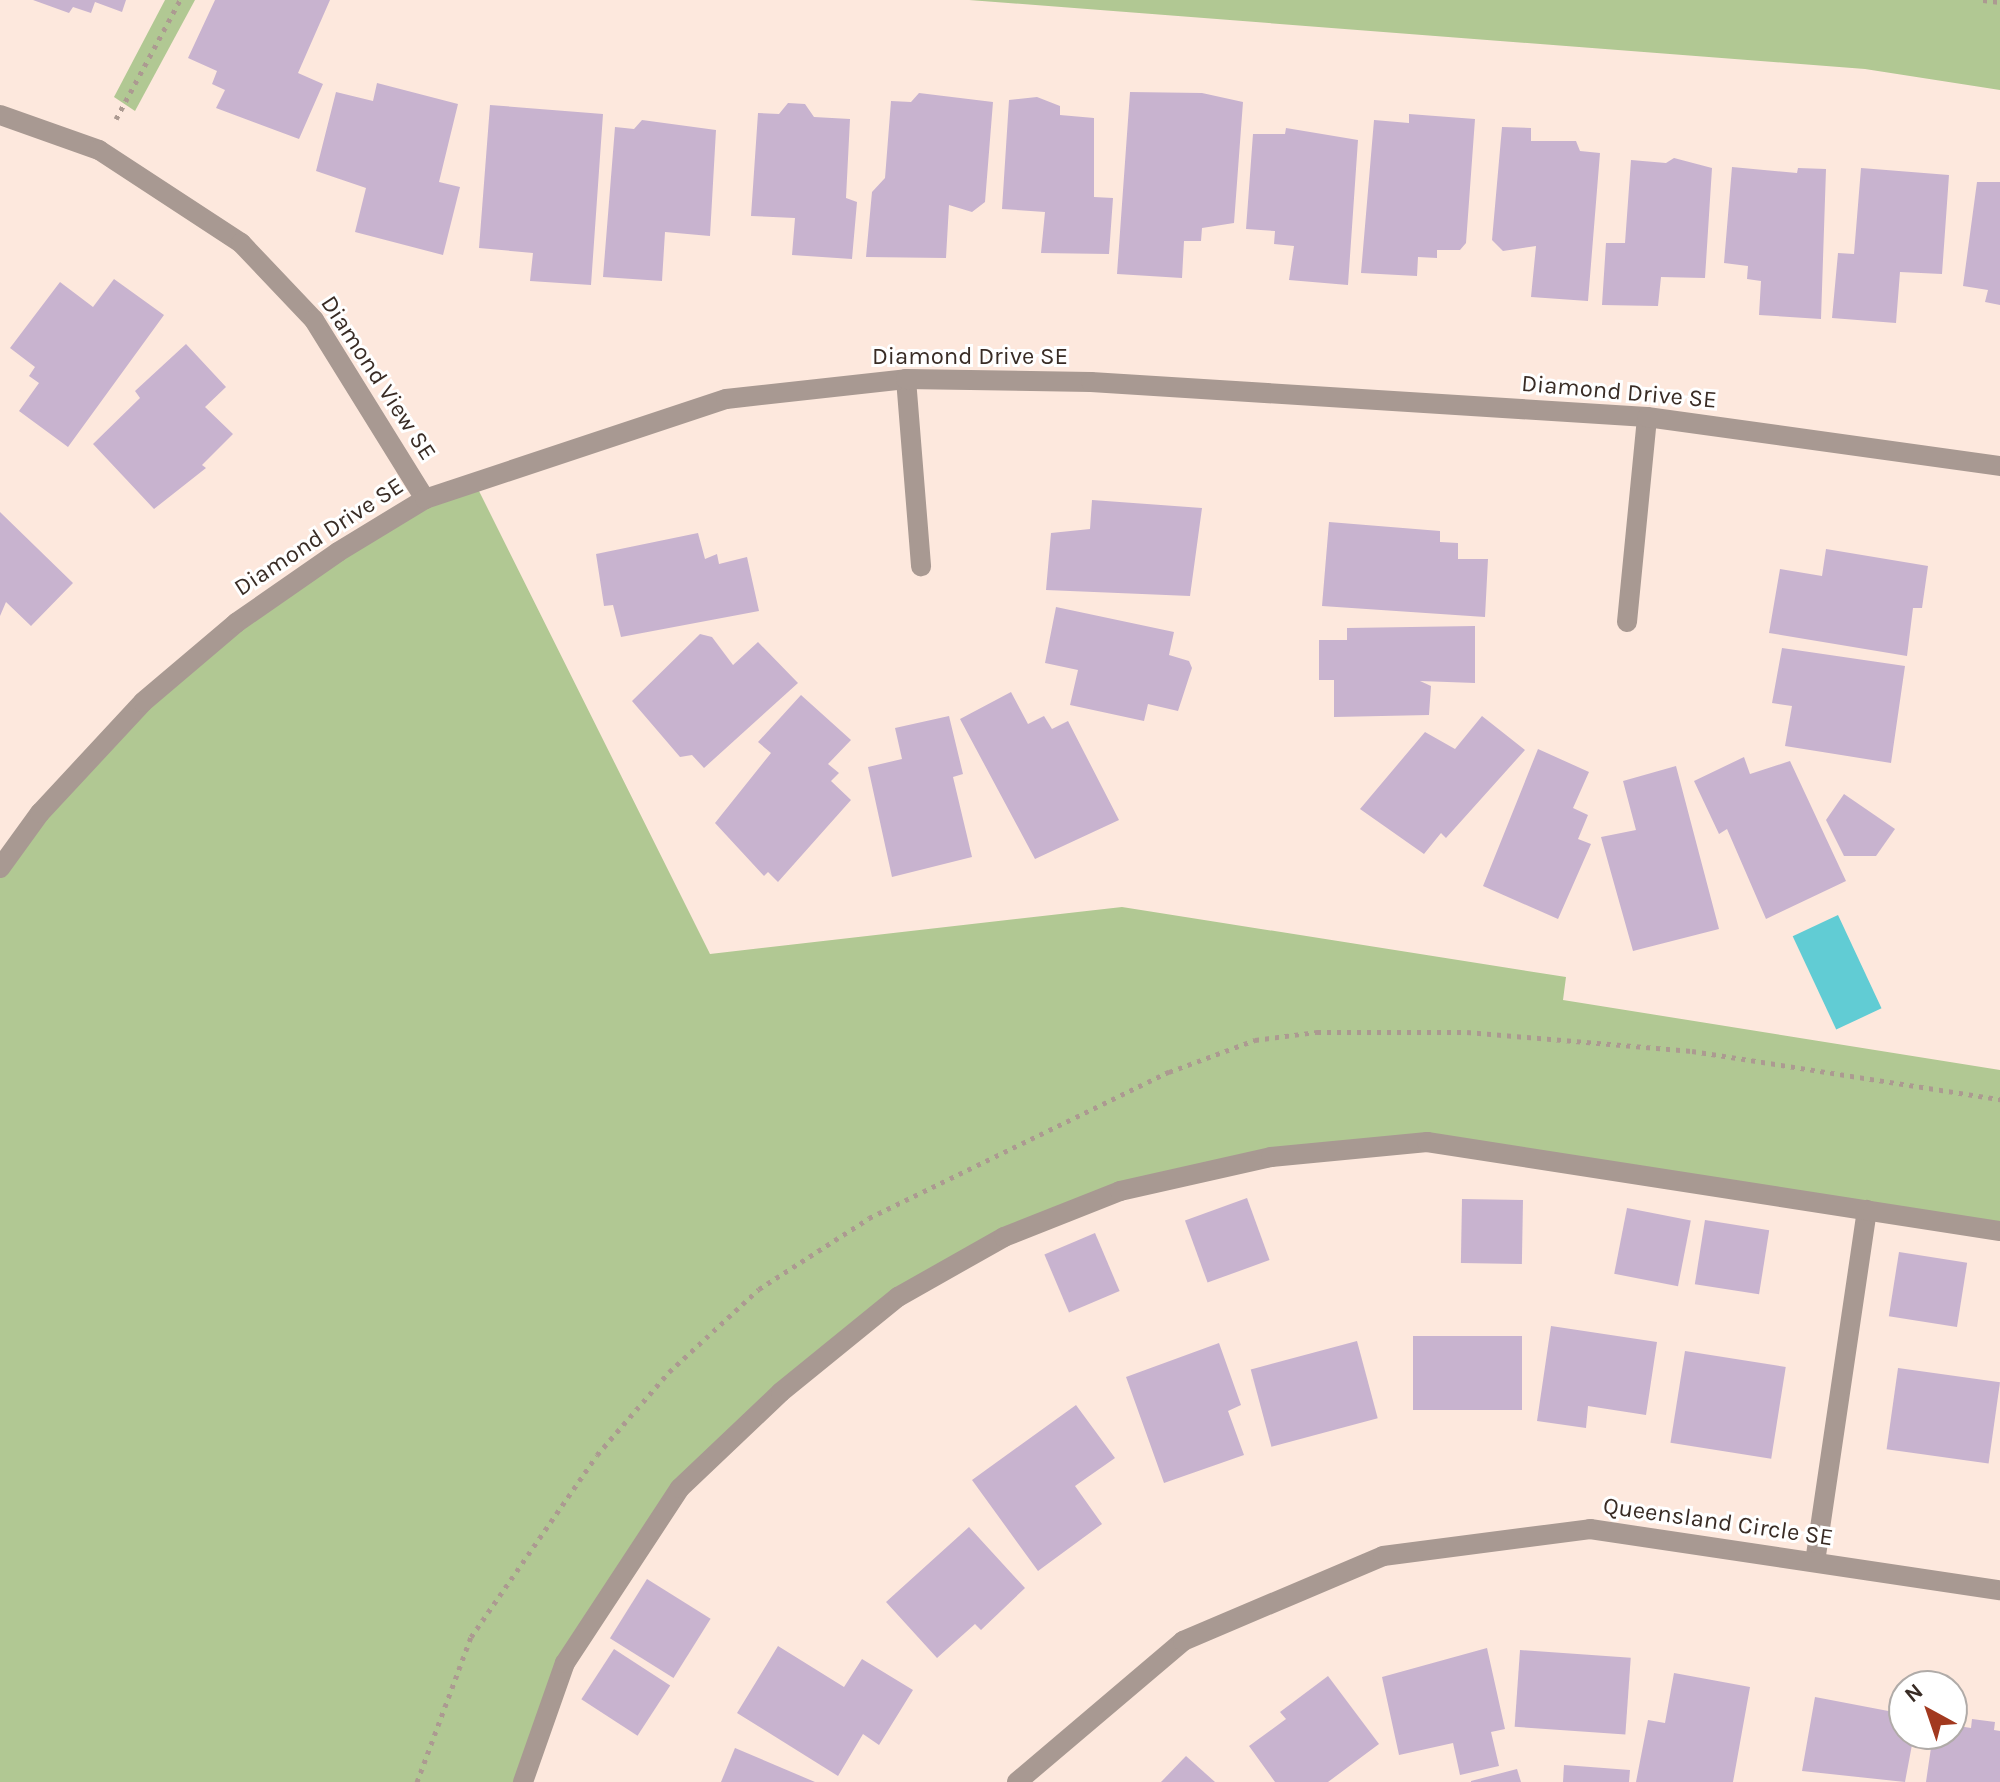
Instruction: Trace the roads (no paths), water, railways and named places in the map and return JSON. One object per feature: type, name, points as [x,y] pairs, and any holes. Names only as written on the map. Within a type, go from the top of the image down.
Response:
[{"type":"street","name":"Diamond View SE","points":[[0,115],[99,150],[241,243],[314,320],[425,499]]},
{"type":"street","name":"Diamond Drive SE","points":[[0,868],[40,813],[143,702],[236,623],[425,499],[726,399],[906,379],[1091,382],[1647,417],[2000,466]]},
{"type":"street","points":[[906,379],[921,566]]},
{"type":"street","points":[[1627,622],[1647,417]]},
{"type":"street","points":[[523,1782],[565,1663],[680,1488],[781,1392],[898,1297],[1004,1237],[1150,1184],[1271,1157],[1427,1142],[2000,1231]]},
{"type":"street","points":[[1815,1562],[1867,1210]]},
{"type":"street","name":"Queensland Circle SE","points":[[1017,1782],[1183,1641],[1383,1556],[1590,1529],[2000,1590]]},
{"type":"water","points":[[1838,915],[1882,1008],[1836,1029],[1793,936]]}]
